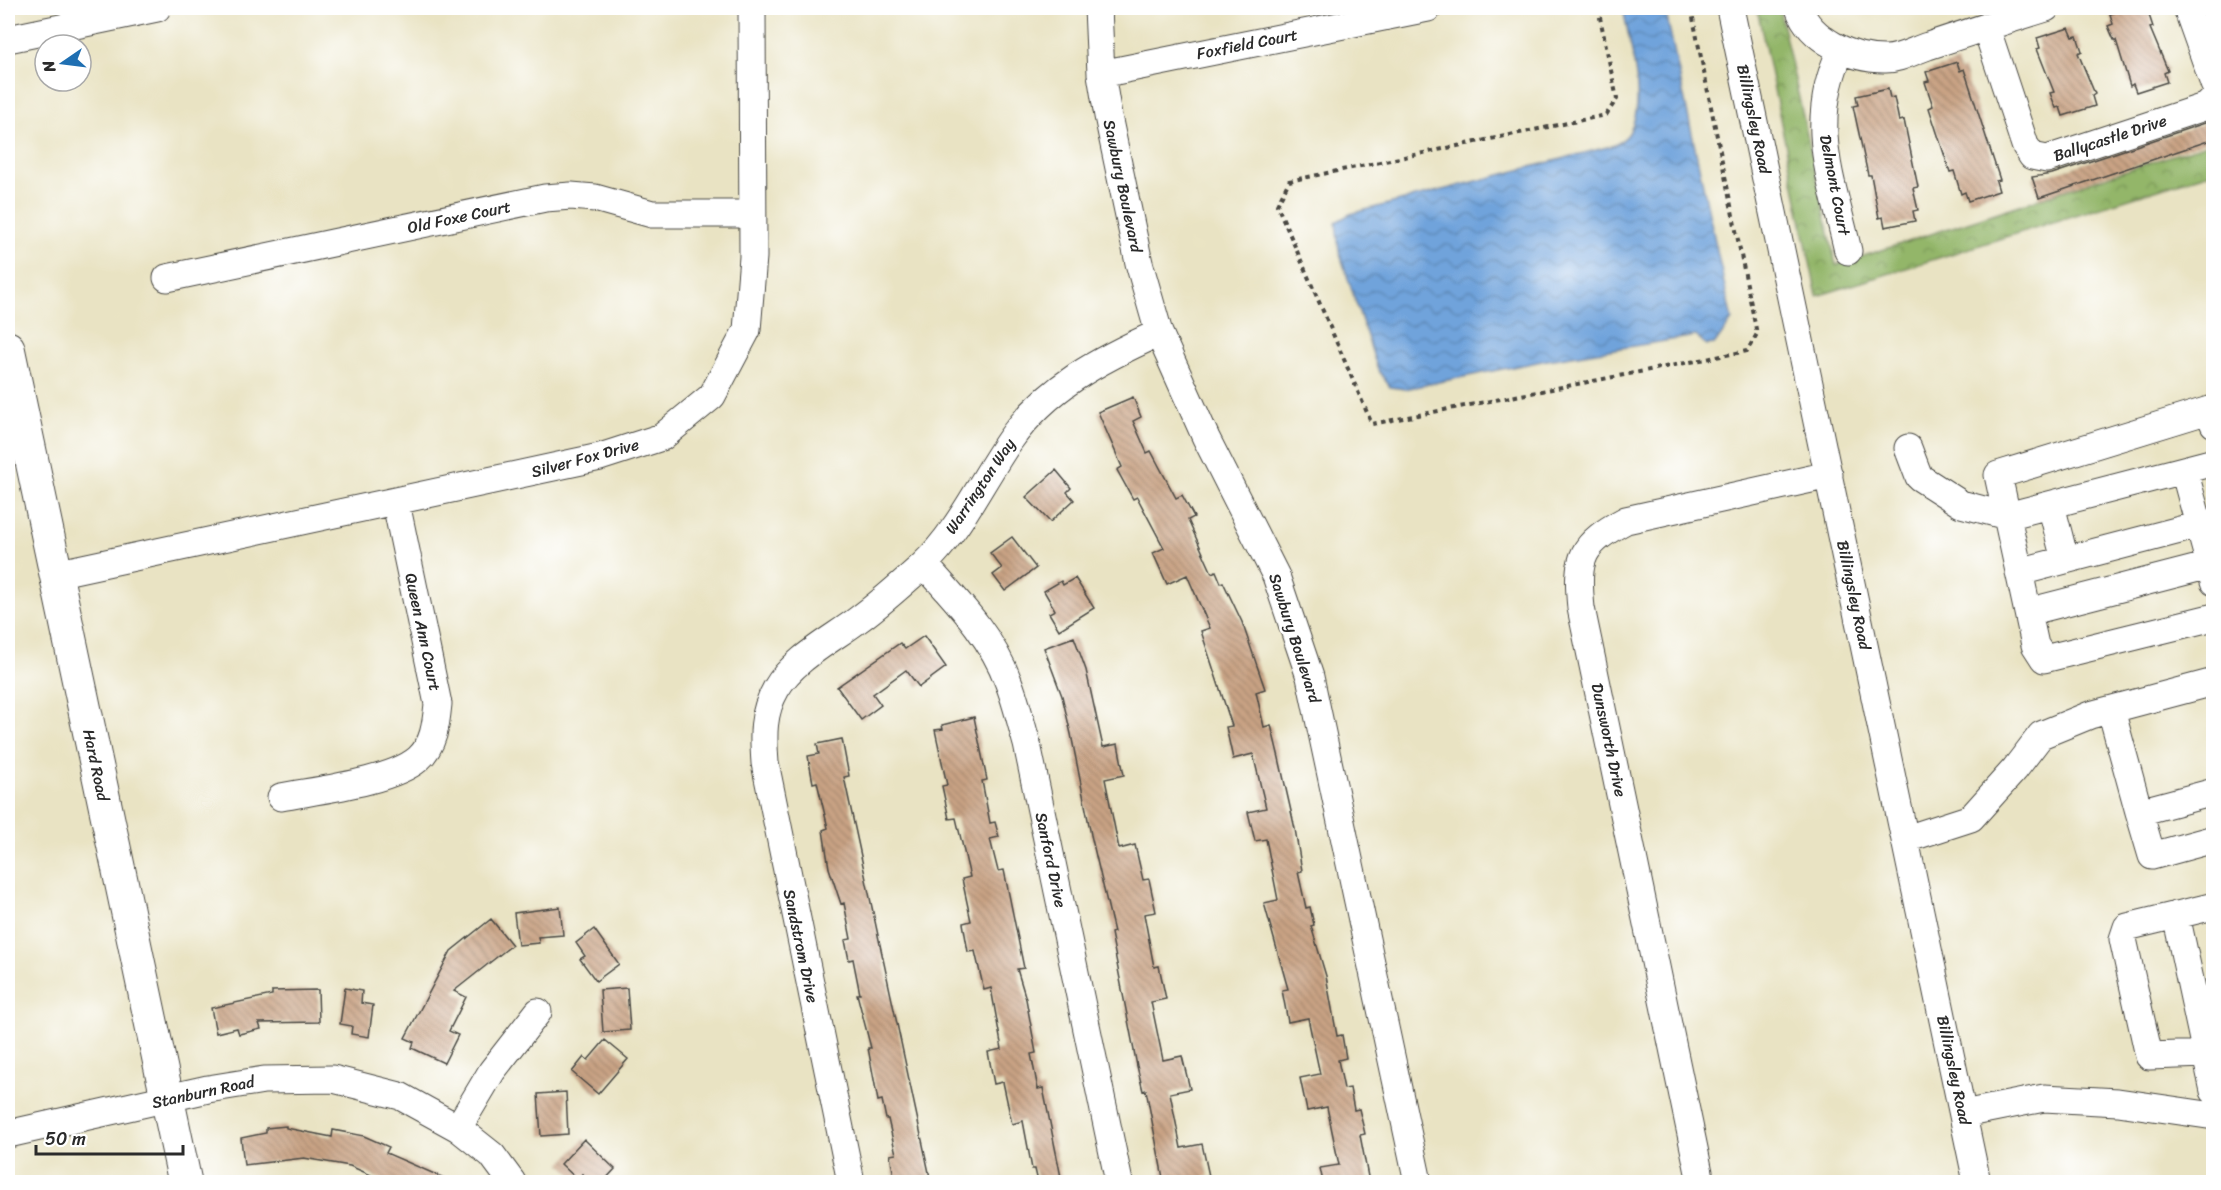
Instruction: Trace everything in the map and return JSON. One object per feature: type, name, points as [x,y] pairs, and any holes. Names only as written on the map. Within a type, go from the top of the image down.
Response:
[{"type":"main road","name":"Hard Road","points":[[8,348],[184,1182]]},
{"type":"street","points":[[8,39],[157,8]]},
{"type":"street","name":"Silver Fox Drive","points":[[55,574],[396,503],[600,457],[662,437],[712,396],[747,330],[753,257],[752,8]]},
{"type":"street","name":"Sawbury Boulevard","points":[[1098,8],[1101,74],[1139,263],[1159,333],[1206,438],[1276,576],[1310,677],[1418,1182]]},
{"type":"street","name":"Foxfield Court","points":[[1101,74],[1428,8]]},
{"type":"street","name":"Billingsley Road","points":[[1730,8],[1977,1182]]},
{"type":"street","points":[[1799,8],[1817,33],[1841,50],[1886,60],[2046,8]]},
{"type":"street","points":[[2187,8],[2214,84]]},
{"type":"street","name":"Ballycastle Drive","points":[[1986,27],[2025,145],[2032,156],[2047,159],[2207,106],[2214,99]]},
{"type":"street","name":"Delmont Court","points":[[1841,50],[1829,76],[1824,96],[1823,129],[1825,154],[1848,251]]},
{"type":"street","name":"Old Foxe Court","points":[[167,278],[545,198],[571,196],[595,198],[662,214],[752,214]]},
{"type":"street","name":"Warrington Way","points":[[766,708],[777,687],[792,670],[863,617],[924,564],[970,506],[1010,440],[1041,401],[1087,368],[1159,333]]},
{"type":"street","points":[[2214,424],[2209,410],[1998,475],[2038,653],[2044,659],[2050,660],[2214,617]]},
{"type":"street","points":[[1908,448],[1919,477],[1961,504],[2007,516],[2214,462]]},
{"type":"street","points":[[2028,612],[2212,574],[2184,470]]},
{"type":"street","name":"Dunsworth Drive","points":[[1701,1182],[1581,608],[1578,579],[1585,550],[1604,532],[1626,520],[1829,475]]},
{"type":"street","name":"Queen Ann Court","points":[[281,797],[393,773],[418,758],[435,733],[438,704],[396,503]]},
{"type":"street","points":[[2051,505],[2065,560]]},
{"type":"street","points":[[2019,572],[2199,525]]},
{"type":"street","name":"Sanford Drive","points":[[924,564],[969,613],[1008,680],[1027,744],[1119,1182]]},
{"type":"street","points":[[1906,839],[1971,818],[2015,769],[2041,735],[2111,710],[2214,682]]},
{"type":"street","name":"Sandstrom Drive","points":[[766,708],[763,735],[765,763],[851,1182]]},
{"type":"street","points":[[2111,710],[2152,856],[2214,839]]},
{"type":"street","points":[[2139,812],[2214,792]]},
{"type":"street","points":[[2176,915],[2206,1023],[2211,1074],[2149,1056],[2123,939],[2127,927],[2176,915],[2214,906]]},
{"type":"street","points":[[458,1128],[492,1071],[538,1012]]},
{"type":"street","name":"Stanburn Road","points":[[8,1134],[208,1089],[264,1080],[333,1079],[400,1096],[458,1128],[492,1155],[512,1182]]},
{"type":"street","points":[[1963,1113],[2044,1098],[2118,1102],[2214,1116]]},
{"type":"path","points":[[1598,8],[1617,99],[1606,115],[1289,181],[1277,205],[1372,424],[1747,351],[1757,334],[1691,8]]},
{"type":"green space","points":[[1757,8],[1779,8],[1836,265],[2213,142],[2213,172],[1817,296]]},
{"type":"water","points":[[1623,8],[1665,8],[1732,320],[1715,344],[1706,345],[1696,336],[1547,360],[1405,389],[1390,387],[1378,370],[1339,251],[1336,222],[1350,214],[1615,145],[1621,141],[1629,133],[1637,105],[1633,54]]},
{"type":"building","points":[[2130,8],[2141,8],[2144,14],[2148,12],[2153,27],[2150,28],[2168,71],[2164,73],[2167,82],[2136,92],[2133,84],[2130,86],[2116,40],[2108,26],[2113,24],[2110,14]]},
{"type":"building","points":[[2069,28],[2073,37],[2077,36],[2082,51],[2078,53],[2095,94],[2092,96],[2095,106],[2063,116],[2060,107],[2056,108],[2050,93],[2054,92],[2037,49],[2040,48],[2037,38]]},
{"type":"building","points":[[1957,62],[1960,71],[1964,69],[2000,180],[1996,181],[1999,191],[1968,201],[1965,192],[1961,194],[1954,171],[1950,172],[1929,108],[1933,106],[1925,82],[1929,81],[1926,72]]},
{"type":"building","points":[[1888,89],[1890,98],[1894,97],[1899,121],[1904,120],[1918,187],[1913,188],[1918,210],[1913,211],[1915,221],[1885,227],[1883,217],[1879,218],[1871,175],[1868,175],[1853,106],[1858,105],[1856,96]]},
{"type":"building","points":[[2214,120],[2214,139],[2039,198],[2032,177],[2052,174]]},
{"type":"building","points":[[1133,397],[1141,417],[1133,421],[1147,453],[1151,451],[1176,498],[1182,495],[1194,517],[1188,520],[1212,573],[1216,571],[1221,583],[1223,582],[1242,622],[1265,689],[1256,692],[1264,727],[1271,725],[1279,758],[1295,829],[1302,871],[1298,872],[1306,908],[1310,907],[1314,925],[1311,926],[1326,976],[1337,1036],[1342,1035],[1346,1058],[1338,1060],[1344,1089],[1350,1088],[1354,1110],[1359,1109],[1365,1134],[1360,1135],[1369,1182],[1323,1182],[1320,1168],[1339,1165],[1327,1107],[1307,1111],[1300,1078],[1320,1074],[1308,1018],[1288,1022],[1282,990],[1288,989],[1264,903],[1278,900],[1266,839],[1255,841],[1248,812],[1266,808],[1253,754],[1233,759],[1226,727],[1232,726],[1201,631],[1210,628],[1187,575],[1167,584],[1153,553],[1164,548],[1137,497],[1133,499],[1117,470],[1122,467],[1098,412]]},
{"type":"building","points":[[1056,470],[1071,488],[1067,492],[1074,500],[1050,522],[1026,497]]},
{"type":"building","points":[[1012,537],[1036,568],[1005,591],[993,575],[1002,568],[990,553]]},
{"type":"building","points":[[1075,578],[1094,608],[1059,630],[1049,613],[1055,610],[1044,591],[1061,581],[1063,585]]},
{"type":"building","points":[[924,636],[946,667],[919,687],[906,670],[873,694],[881,705],[861,720],[837,687],[900,643],[905,649]]},
{"type":"building","points":[[1074,637],[1086,670],[1103,747],[1118,744],[1124,775],[1105,779],[1119,849],[1135,845],[1143,880],[1149,879],[1156,912],[1144,914],[1154,967],[1159,966],[1166,999],[1151,1002],[1163,1060],[1182,1056],[1190,1089],[1170,1093],[1181,1148],[1202,1144],[1209,1176],[1181,1182],[1173,1182],[1171,1177],[1163,1178],[1146,1090],[1143,1091],[1137,1066],[1111,933],[1114,932],[1091,835],[1071,734],[1062,696],[1044,648]]},
{"type":"building","points":[[974,717],[987,780],[982,781],[990,823],[995,822],[999,837],[990,839],[998,871],[1004,870],[1024,968],[1017,969],[1026,999],[1036,1053],[1031,1054],[1038,1089],[1043,1088],[1062,1182],[1038,1182],[1035,1169],[1032,1169],[1023,1121],[1012,1124],[1003,1082],[994,1084],[988,1052],[1002,1049],[991,988],[984,990],[975,951],[968,952],[963,923],[971,921],[962,879],[970,877],[956,818],[949,819],[942,786],[947,785],[935,730],[943,729],[942,725]]},
{"type":"building","points":[[842,739],[849,776],[844,777],[931,1182],[895,1182],[890,1155],[896,1154],[882,1100],[878,1101],[868,1048],[871,1048],[857,994],[860,994],[853,959],[849,960],[845,940],[851,939],[844,903],[841,904],[829,868],[823,830],[828,828],[817,782],[813,783],[808,756],[819,754],[817,744]]},
{"type":"building","points":[[560,907],[563,935],[538,937],[539,943],[518,945],[514,913]]},
{"type":"building","points":[[491,919],[512,945],[454,991],[466,997],[449,1031],[458,1035],[444,1063],[412,1048],[414,1042],[405,1038],[451,951]]},
{"type":"building","points":[[594,929],[619,964],[596,981],[580,959],[585,956],[576,943]]},
{"type":"building","points":[[345,988],[362,991],[361,1003],[373,1005],[369,1037],[351,1034],[352,1026],[340,1024]]},
{"type":"building","points":[[627,988],[630,1030],[603,1032],[600,990]]},
{"type":"building","points":[[318,990],[319,1022],[259,1023],[261,1029],[239,1034],[237,1028],[216,1033],[211,1008],[272,995],[272,991]]},
{"type":"building","points":[[605,1040],[628,1059],[598,1094],[572,1072],[584,1057],[588,1060]]},
{"type":"building","points":[[566,1092],[568,1134],[541,1136],[538,1094]]},
{"type":"building","points":[[286,1126],[286,1128],[332,1137],[333,1130],[364,1136],[389,1147],[386,1153],[453,1182],[387,1182],[350,1166],[304,1158],[244,1165],[241,1138],[266,1133],[266,1128]]},
{"type":"building","points":[[584,1139],[615,1169],[603,1182],[591,1182],[582,1174],[578,1180],[561,1164]]}]
